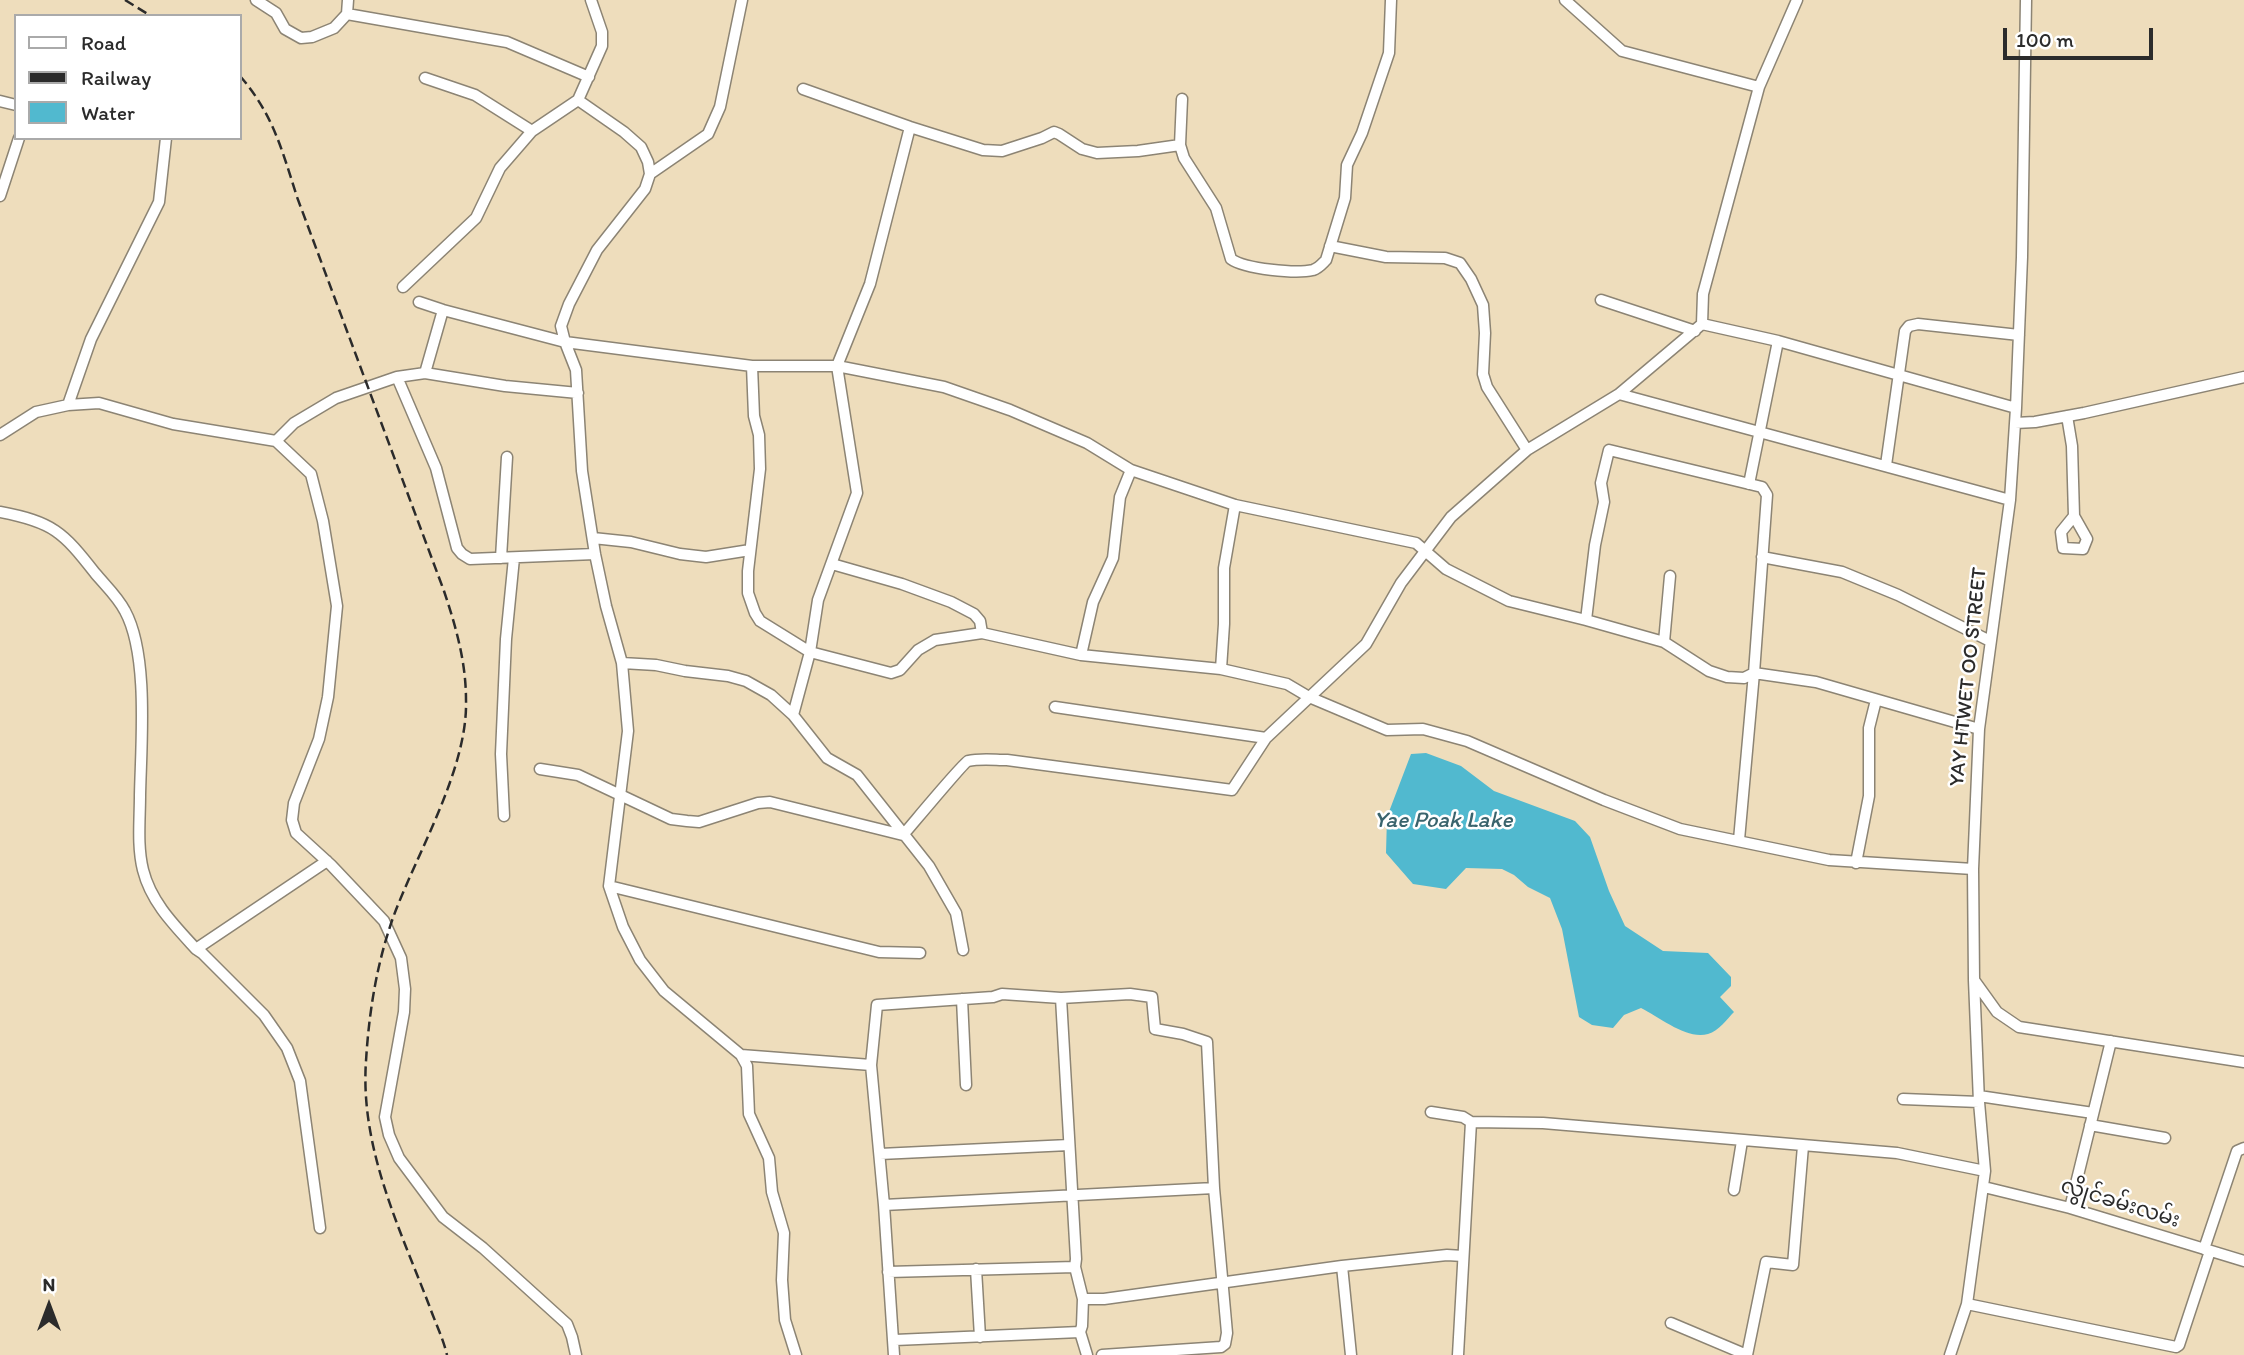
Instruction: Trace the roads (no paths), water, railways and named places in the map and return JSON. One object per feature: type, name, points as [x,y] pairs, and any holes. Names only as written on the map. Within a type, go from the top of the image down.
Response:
[{"type":"street","points":[[256,0],[276,13],[285,29],[301,38],[312,37],[334,28],[346,14],[348,0]]},
{"type":"street","points":[[403,286],[477,218],[500,168],[532,131],[578,100],[602,46],[602,32],[591,0]]},
{"type":"street","points":[[650,174],[708,134],[720,107],[742,0]]},
{"type":"street","points":[[1182,99],[1180,145],[1184,158],[1216,208],[1230,259],[1238,264],[1267,270],[1310,271],[1318,268],[1326,260],[1331,247],[1345,198],[1347,165],[1362,132],[1389,53],[1391,0]]},
{"type":"street","points":[[1565,0],[1622,51],[1759,88]]},
{"type":"street","points":[[903,835],[964,763],[971,760],[1007,760],[1227,791],[1235,788],[1266,738],[1366,644],[1401,583],[1451,517],[1527,450],[1619,394],[1699,327],[1703,294],[1759,88],[1797,0]]},
{"type":"street","name":"YAY HTWET OO STREET","points":[[1950,1355],[1967,1304],[1986,1171],[1979,1099],[1973,869],[1979,729],[2010,500],[2016,408],[2026,0]]},
{"type":"street","points":[[346,14],[507,42],[589,77]]},
{"type":"street","points":[[425,78],[475,95],[532,131]]},
{"type":"street","points":[[803,89],[983,150],[1002,150],[1054,132],[1082,149],[1097,153],[1180,145]]},
{"type":"street","points":[[578,100],[641,147],[650,174],[645,189],[597,250],[569,304],[561,326],[576,370],[582,471],[595,554],[622,663],[628,731],[609,886],[623,927],[640,960],[664,990],[741,1055],[747,1066],[749,1114],[769,1158],[772,1192],[784,1233],[782,1280],[785,1320],[796,1355]]},
{"type":"street","points":[[793,715],[810,652],[818,600],[857,493],[837,366],[870,284],[910,127]]},
{"type":"street","points":[[0,196],[18,140]]},
{"type":"street","points":[[68,405],[91,339],[159,202],[166,140]]},
{"type":"street","points":[[1331,247],[1385,257],[1445,257],[1460,263],[1483,305],[1483,373],[1487,387],[1527,450]]},
{"type":"street","points":[[1601,300],[1699,327],[1778,341],[2016,408]]},
{"type":"street","points":[[419,302],[565,342],[752,366],[837,366],[944,387],[1087,443],[1132,470],[1235,505],[1416,543],[1446,569],[1509,601],[1664,642],[1709,671],[1727,677],[1744,678],[1755,673],[1816,682],[1979,729]]},
{"type":"street","points":[[425,373],[443,310]]},
{"type":"street","points":[[1886,465],[1905,331],[1909,326],[1917,324],[2019,335]]},
{"type":"street","points":[[1749,484],[1778,341]]},
{"type":"street","points":[[752,366],[760,469],[750,550],[748,593],[760,621],[810,652],[891,673],[900,670],[918,650],[934,639],[982,633],[1082,655],[1221,668],[1287,684],[1309,697],[1387,730],[1423,729],[1466,741],[1680,829],[1829,860],[1973,869]]},
{"type":"street","points":[[276,441],[294,423],[336,398],[397,377],[425,373],[505,386],[578,393]]},
{"type":"street","points":[[397,377],[436,468],[457,548],[462,554],[470,559],[595,554]]},
{"type":"street","points":[[2015,423],[2067,416],[2244,377]]},
{"type":"street","points":[[1619,394],[2010,500]]},
{"type":"street","points":[[0,435],[36,412],[68,405],[99,403],[173,424],[276,441],[311,474],[323,521],[337,606],[328,697],[319,739],[295,803],[292,820],[296,833],[327,861],[384,921],[401,958],[405,989],[404,1012],[386,1117],[389,1135],[399,1158],[443,1217],[483,1248],[566,1324],[576,1355]]},
{"type":"street","points":[[2067,416],[2072,446],[2074,516]]},
{"type":"street","points":[[1586,620],[1595,545],[1604,502],[1601,483],[1609,450],[1762,487],[1767,495],[1755,673],[1739,840]]},
{"type":"street","points":[[501,558],[507,457]]},
{"type":"street","points":[[1082,655],[1093,603],[1113,558],[1120,497],[1132,470]]},
{"type":"street","points":[[1221,668],[1224,568],[1235,505]]},
{"type":"street","points":[[0,512],[27,517],[56,529],[73,544],[124,610],[134,633],[140,678],[139,842],[143,870],[154,900],[196,949],[264,1015],[287,1048],[300,1082],[320,1228]]},
{"type":"street","points":[[593,538],[631,542],[680,554],[706,557],[750,550]]},
{"type":"street","points":[[1762,557],[1842,572],[1898,595],[1990,641]]},
{"type":"street","points":[[504,816],[501,754],[506,639],[514,558]]},
{"type":"street","points":[[832,564],[902,584],[951,602],[974,614],[982,626],[982,633]]},
{"type":"street","points":[[1664,642],[1670,576]]},
{"type":"street","points":[[622,663],[656,665],[728,676],[746,681],[771,695],[793,715],[827,758],[857,775],[929,866],[956,913],[963,950]]},
{"type":"street","points":[[1856,863],[1869,796],[1869,728],[1876,700]]},
{"type":"street","points":[[1055,707],[1266,738]]},
{"type":"street","points":[[540,769],[578,775],[671,819],[699,822],[758,803],[770,802],[903,835]]},
{"type":"street","points":[[196,949],[327,861]]},
{"type":"street","points":[[609,886],[878,953],[920,953]]},
{"type":"street","points":[[1974,980],[1997,1012],[2019,1027],[2244,1062]]},
{"type":"street","points":[[894,1355],[895,1340],[871,1065],[877,1005],[1002,994],[1061,998],[1130,993],[1152,997],[1155,1029],[1207,1042],[1214,1188],[1227,1333],[1226,1344],[1221,1347],[1102,1355]]},
{"type":"street","points":[[1061,998],[1075,1267],[1083,1299],[1080,1332],[1087,1355]]},
{"type":"street","points":[[962,999],[966,1085]]},
{"type":"street","points":[[2070,1208],[2111,1041]]},
{"type":"street","points":[[741,1055],[871,1065]]},
{"type":"street","points":[[1903,1099],[1979,1099],[2093,1113]]},
{"type":"street","points":[[1431,1112],[1463,1117],[1471,1122],[1543,1123],[1896,1153],[1986,1171]]},
{"type":"street","points":[[1458,1355],[1471,1122]]},
{"type":"street","points":[[2090,1125],[2165,1138]]},
{"type":"street","points":[[1734,1190],[1742,1141]]},
{"type":"street","points":[[880,1154],[1069,1145]]},
{"type":"street","points":[[1671,1323],[1747,1355],[1766,1262],[1793,1265],[1803,1146]]},
{"type":"street","points":[[1967,1304],[2176,1347],[2179,1345],[2237,1151],[2244,1148]]},
{"type":"street","name":"လွိုင်ခမ်းလမ်း","points":[[1984,1187],[2070,1208],[2244,1261]]},
{"type":"street","points":[[884,1205],[1214,1188]]},
{"type":"street","points":[[1083,1299],[1104,1299],[1342,1266],[1447,1255],[1463,1256]]},
{"type":"street","points":[[1342,1266],[1351,1355]]},
{"type":"street","points":[[888,1272],[1075,1267]]},
{"type":"street","points":[[976,1269],[980,1336]]},
{"type":"street","points":[[895,1340],[1080,1332]]},
{"type":"water","name":"Yae Poak Lake","points":[[1426,753],[1461,766],[1494,791],[1575,821],[1590,837],[1625,926],[1663,951],[1708,953],[1731,977],[1731,986],[1720,997],[1734,1012],[1716,1030],[1700,1035],[1674,1027],[1641,1008],[1624,1015],[1613,1028],[1592,1025],[1579,1017],[1562,929],[1550,898],[1502,869],[1466,868],[1446,889],[1413,884],[1386,853],[1387,817],[1411,754]]},
{"type":"railway","points":[[125,0],[148,14]]},
{"type":"railway","points":[[242,79],[261,104],[281,148],[444,591],[462,658],[466,700],[459,753],[440,809],[388,933],[375,987],[366,1061],[366,1093],[375,1155],[394,1216],[447,1355]]}]
